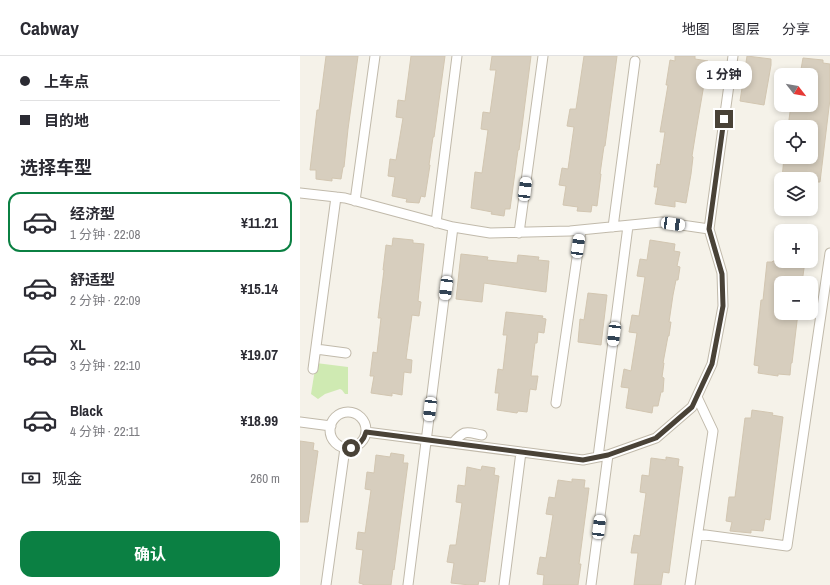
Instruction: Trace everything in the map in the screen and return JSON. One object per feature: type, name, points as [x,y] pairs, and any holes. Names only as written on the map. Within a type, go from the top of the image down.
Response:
[{"type":"lane","points":[[355,201],[375,56]]},
{"type":"lane","points":[[436,223],[457,56]]},
{"type":"lane","points":[[519,233],[542,56]]},
{"type":"lane","points":[[366,432],[583,460],[608,455],[656,438],[692,407],[712,364],[723,306],[722,274],[709,229],[733,56]]},
{"type":"lane","points":[[613,227],[635,60]]},
{"type":"lane","points":[[300,193],[345,198],[436,223],[490,233],[570,231],[661,222],[709,229]]},
{"type":"lane","points":[[313,369],[336,197]]},
{"type":"lane","points":[[598,457],[628,226]]},
{"type":"lane","points":[[408,585],[453,227]]},
{"type":"lane","points":[[556,403],[581,230]]},
{"type":"lane","points":[[698,534],[787,546],[830,252]]},
{"type":"lane","points":[[316,349],[346,353]]},
{"type":"lane","points":[[690,585],[713,431],[697,397]]},
{"type":"lane","points":[[351,412],[363,418],[366,424],[366,432],[362,442],[357,446],[345,448],[340,446],[331,437],[330,426],[338,414],[351,412]]},
{"type":"lane","points":[[300,422],[330,426]]},
{"type":"lane","points":[[453,443],[460,434],[467,432],[482,435]]},
{"type":"lane","points":[[326,585],[345,448]]},
{"type":"lane","points":[[504,585],[521,452]]},
{"type":"lane","points":[[592,585],[608,455]]},
{"type":"green space","points":[[316,363],[348,367],[348,394],[345,394],[340,389],[325,394],[318,399],[311,394]]},
{"type":"building","points":[[326,56],[358,56],[344,167],[341,179],[332,178],[332,181],[316,179],[316,170],[310,170],[317,110],[319,110]]},
{"type":"building","points":[[411,56],[445,56],[425,197],[421,196],[419,203],[406,202],[407,199],[392,196],[395,177],[388,176],[390,159],[396,160],[403,118],[396,117],[398,100],[405,101]]},
{"type":"building","points":[[492,56],[531,56],[510,209],[505,209],[504,216],[471,208],[475,172],[482,173],[488,130],[481,129],[483,112],[490,113],[496,70],[490,70]]},
{"type":"building","points":[[584,56],[617,56],[600,174],[597,206],[592,205],[591,212],[577,211],[578,207],[563,205],[566,186],[559,185],[562,168],[568,169],[574,127],[567,126],[570,109],[576,109]]},
{"type":"building","points":[[675,56],[695,56],[695,59],[708,61],[692,156],[691,174],[686,203],[675,201],[675,207],[655,204],[658,187],[654,187],[657,164],[660,165],[665,132],[660,132],[668,85],[666,85],[670,60],[675,61]]},
{"type":"building","points":[[747,56],[771,59],[764,105],[740,101]]},
{"type":"building","points":[[803,58],[823,60],[823,63],[830,64],[830,99],[820,182],[818,182],[818,172],[783,172],[783,164],[818,164],[818,120],[789,120],[790,112],[818,112],[818,68],[801,68]]},
{"type":"building","points":[[393,238],[413,240],[413,243],[424,244],[418,301],[421,302],[419,316],[412,315],[406,359],[412,360],[411,373],[404,372],[402,395],[392,393],[392,396],[371,393],[374,376],[370,376],[373,352],[377,353],[381,318],[378,318],[386,245],[392,246]]},
{"type":"building","points":[[650,240],[675,244],[674,251],[680,252],[677,266],[680,267],[678,280],[676,280],[673,295],[669,322],[671,322],[669,336],[663,363],[663,392],[661,392],[658,406],[653,406],[652,413],[626,408],[629,388],[621,387],[624,369],[631,371],[637,333],[629,332],[632,315],[639,316],[645,277],[637,276],[640,259],[647,260]]},
{"type":"building","points":[[461,254],[488,257],[487,260],[517,263],[518,255],[539,257],[538,260],[549,261],[546,292],[484,283],[482,302],[456,299]]},
{"type":"building","points":[[774,261],[774,268],[804,268],[803,276],[774,276],[774,320],[797,320],[790,375],[778,374],[778,376],[758,373],[759,366],[754,365],[767,262]]},
{"type":"building","points":[[588,293],[607,295],[601,345],[578,342],[580,319],[584,320]]},
{"type":"building","points":[[506,312],[543,316],[542,318],[546,319],[544,333],[538,332],[537,343],[535,343],[531,376],[538,376],[536,390],[530,389],[527,412],[518,411],[517,413],[497,410],[499,393],[495,393],[498,369],[503,370],[507,335],[503,335]]},
{"type":"building","points":[[752,410],[773,413],[772,415],[783,417],[770,520],[765,519],[763,531],[751,530],[751,533],[730,531],[732,522],[726,521],[729,497],[735,497],[745,418],[751,418]]},
{"type":"building","points":[[300,441],[314,443],[313,450],[318,451],[308,522],[300,522]]},
{"type":"building","points":[[391,453],[404,455],[403,463],[408,463],[391,585],[363,585],[359,583],[363,550],[356,549],[358,532],[365,533],[371,490],[365,489],[367,472],[374,473],[376,455],[390,457]]},
{"type":"building","points":[[666,457],[679,459],[678,466],[683,467],[669,573],[663,572],[661,585],[634,585],[638,553],[631,553],[634,535],[640,536],[646,493],[640,492],[642,475],[649,476],[651,458],[666,460]]},
{"type":"building","points":[[482,466],[495,468],[494,475],[499,476],[485,582],[479,581],[478,585],[451,583],[454,563],[447,562],[450,545],[456,545],[462,503],[456,502],[458,485],[465,486],[467,467],[481,470]]},
{"type":"building","points":[[572,479],[585,480],[584,488],[589,488],[579,564],[581,564],[578,585],[543,585],[544,575],[537,574],[540,557],[546,558],[553,515],[546,514],[549,497],[555,498],[558,480],[572,482]]},
{"type":"route","points":[[351,448],[362,442],[366,432],[583,460],[608,455],[656,438],[692,407],[712,364],[723,306],[722,274],[709,229],[724,119]]}]
